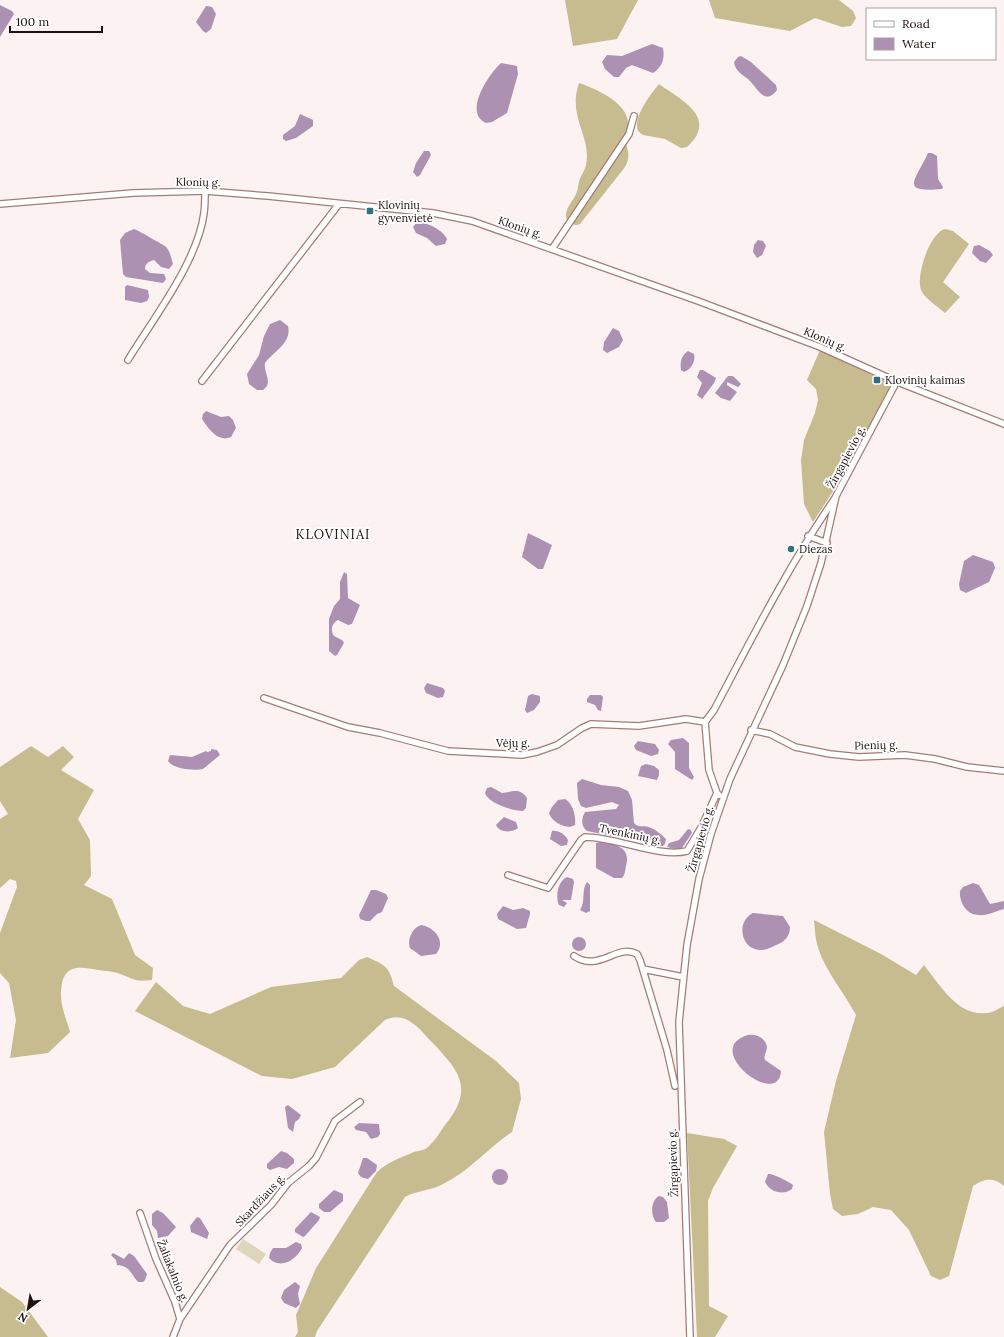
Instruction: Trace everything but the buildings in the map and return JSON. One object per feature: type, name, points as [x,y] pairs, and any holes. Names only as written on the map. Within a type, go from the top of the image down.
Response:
[{"type":"street","points":[[552,249],[629,134],[634,116]]},
{"type":"street","points":[[128,360],[175,284],[192,252],[204,212],[205,191]]},
{"type":"street","name":"Klonių g.","points":[[0,204],[133,193],[205,191],[433,213],[472,221],[698,301],[820,347],[897,381],[1004,424]]},
{"type":"street","points":[[202,381],[339,204]]},
{"type":"street","name":"Žirgapievio g.","points":[[690,1337],[679,1048],[682,977],[699,879],[710,834],[723,796],[751,730],[794,640],[809,599],[827,543],[836,496],[897,381]]},
{"type":"street","points":[[723,796],[717,793],[709,770],[705,722],[714,710],[757,626],[808,536],[836,496]]},
{"type":"street","points":[[808,536],[827,543]]},
{"type":"street","name":"Vėjų g.","points":[[264,698],[348,727],[380,733],[448,751],[522,755],[537,752],[557,745],[582,728],[591,724],[640,726],[686,719],[705,722]]},
{"type":"street","name":"Pienių g.","points":[[751,730],[770,734],[795,747],[830,754],[859,757],[905,755],[936,759],[967,767],[1004,771]]},
{"type":"street","name":"Tvenkinių g.","points":[[508,875],[548,888],[581,840],[585,837],[618,841],[663,851],[679,853],[686,851],[702,826],[717,793]]},
{"type":"street","points":[[574,956],[583,962],[593,962],[610,956],[633,952],[640,960],[667,1050],[675,1086]]},
{"type":"street","points":[[642,969],[682,977]]},
{"type":"street","name":"Skardžiaus g.","points":[[180,1319],[230,1245],[271,1205],[288,1183],[309,1166],[316,1158],[335,1122],[360,1102]]},
{"type":"street","name":"Žaliakalnio g.","points":[[140,1213],[156,1259],[175,1302],[180,1319],[173,1337]]},
{"type":"shaded area","points":[[565,0],[638,0],[617,39],[573,46]]},
{"type":"shaded area","points":[[709,0],[839,0],[853,11],[856,18],[851,26],[842,27],[815,18],[790,31],[715,18]]},
{"type":"shaded area","points":[[579,83],[608,96],[623,110],[627,118],[628,128],[624,138],[628,150],[628,156],[625,167],[580,224],[575,225],[568,221],[566,214],[577,192],[585,167],[587,155],[586,145],[576,106],[576,95]]},
{"type":"shaded area","points":[[659,84],[686,103],[698,118],[699,127],[696,136],[687,147],[681,148],[665,139],[643,135],[638,131],[638,119],[643,106]]},
{"type":"shaded area","points":[[945,229],[953,231],[969,244],[943,282],[960,297],[945,313],[922,292],[920,277],[929,247],[939,232]]},
{"type":"shaded area","points":[[820,350],[889,383],[889,390],[841,479],[813,522],[804,504],[801,460],[804,440],[815,413],[818,400],[816,389],[807,380]]},
{"type":"shaded area","points":[[31,746],[48,757],[63,746],[74,757],[61,770],[94,790],[78,819],[90,840],[91,876],[84,885],[112,899],[135,955],[153,968],[152,980],[146,981],[134,980],[115,972],[90,968],[76,968],[70,970],[66,973],[63,979],[61,1000],[70,1032],[48,1053],[10,1058],[16,1020],[9,983],[0,973],[0,933],[17,887],[16,881],[10,879],[0,888],[0,819],[8,814],[0,801],[0,767]]},
{"type":"shaded area","points":[[814,920],[881,954],[916,975],[924,965],[943,990],[959,1005],[967,1010],[977,1013],[989,1013],[1004,1006],[1004,1186],[993,1180],[985,1180],[973,1186],[949,1276],[940,1280],[931,1276],[909,1230],[891,1210],[873,1207],[858,1214],[842,1216],[833,1209],[830,1194],[824,1132],[836,1081],[856,1015],[829,972],[820,954],[816,941]]},
{"type":"shaded area","points":[[367,957],[382,964],[388,970],[394,986],[496,1061],[519,1083],[521,1099],[512,1132],[453,1179],[438,1186],[405,1197],[317,1331],[315,1337],[295,1337],[298,1332],[296,1315],[316,1268],[377,1172],[394,1160],[427,1148],[431,1145],[455,1111],[460,1099],[461,1087],[459,1077],[446,1057],[422,1031],[413,1023],[403,1018],[397,1017],[385,1020],[335,1067],[292,1079],[262,1076],[135,1011],[156,982],[183,1006],[210,1014],[271,987],[341,978],[359,960]]},
{"type":"shaded area","points":[[687,1133],[724,1139],[737,1146],[713,1188],[708,1201],[709,1306],[728,1316],[715,1337],[697,1337]]},
{"type":"shaded area","points":[[243,1239],[266,1254],[259,1264],[236,1249]]},
{"type":"shaded area","points":[[0,1287],[22,1302],[48,1337],[0,1337]]},
{"type":"water","points":[[0,5],[12,11],[14,14],[0,37]]},
{"type":"water","points":[[206,6],[212,7],[216,14],[211,29],[206,33],[196,22]]},
{"type":"water","points":[[652,44],[663,48],[664,52],[661,65],[653,73],[632,65],[626,68],[619,77],[614,77],[605,69],[602,62],[607,55],[622,56]]},
{"type":"water","points":[[741,56],[751,62],[776,85],[777,90],[773,95],[765,96],[759,92],[750,81],[738,71],[734,62]]},
{"type":"water","points":[[501,63],[517,66],[518,74],[507,113],[492,122],[486,123],[480,118],[477,111],[477,103],[484,85]]},
{"type":"water","points":[[300,114],[313,120],[313,126],[296,138],[286,141],[283,139],[283,135],[295,126]]},
{"type":"water","points":[[424,151],[429,151],[431,155],[420,175],[417,177],[413,172],[416,163]]},
{"type":"water","points":[[928,153],[932,153],[937,156],[938,179],[943,187],[942,189],[928,190],[920,189],[915,186],[914,183],[916,177]]},
{"type":"water","points":[[417,222],[425,223],[442,233],[447,239],[445,244],[436,246],[427,238],[416,233],[413,227]]},
{"type":"water","points":[[134,229],[165,246],[168,250],[173,264],[169,269],[161,267],[154,260],[150,261],[145,267],[145,269],[150,273],[164,274],[166,279],[163,283],[126,277],[123,274],[120,240],[125,233]]},
{"type":"water","points":[[758,240],[763,241],[766,246],[762,255],[757,258],[753,252],[754,245]]},
{"type":"water","points":[[979,245],[990,251],[993,255],[986,263],[980,261],[972,253],[974,246]]},
{"type":"water","points":[[127,285],[148,290],[149,297],[147,301],[141,303],[125,300],[125,287]]},
{"type":"water","points":[[280,320],[288,326],[289,332],[285,342],[265,363],[268,384],[263,390],[257,390],[249,384],[247,374],[259,355],[264,336],[270,324]]},
{"type":"water","points":[[613,328],[619,331],[623,340],[619,347],[607,353],[603,350],[604,342]]},
{"type":"water","points":[[688,351],[694,354],[694,362],[687,371],[684,372],[681,370],[681,362],[682,357]]},
{"type":"water","points":[[700,370],[703,370],[716,378],[702,399],[697,395],[702,383],[697,377]]},
{"type":"water","points":[[728,376],[733,376],[741,384],[738,387],[727,382],[727,385],[737,392],[730,401],[721,398],[715,393]]},
{"type":"water","points":[[206,411],[221,417],[229,416],[233,420],[236,428],[231,437],[222,438],[210,430],[202,419],[203,414]]},
{"type":"water","points":[[528,533],[552,545],[543,569],[538,569],[522,557]]},
{"type":"water","points":[[973,555],[993,562],[995,568],[989,582],[966,593],[960,590],[959,584],[964,561]]},
{"type":"water","points":[[344,572],[347,574],[348,598],[360,605],[352,624],[348,625],[338,620],[333,625],[332,631],[334,636],[342,640],[344,643],[335,656],[329,651],[329,619],[334,606],[340,599],[340,582]]},
{"type":"water","points":[[427,683],[443,688],[445,691],[443,697],[438,698],[426,693],[424,688]]},
{"type":"water","points":[[532,694],[540,696],[540,702],[534,710],[527,713],[525,710],[528,696]]},
{"type":"water","points":[[590,695],[601,695],[603,697],[601,711],[598,710],[595,705],[587,702]]},
{"type":"water","points":[[683,738],[689,743],[689,768],[694,777],[692,780],[675,769],[675,752],[668,744],[671,740]]},
{"type":"water","points":[[638,741],[655,744],[659,750],[658,754],[651,756],[636,750],[634,746]]},
{"type":"water","points":[[211,749],[217,750],[220,755],[203,769],[194,770],[179,768],[168,761],[170,755],[192,757],[206,751],[211,751]]},
{"type":"water","points":[[646,764],[654,766],[659,770],[657,780],[638,776],[641,766]]},
{"type":"water","points":[[582,779],[601,785],[619,787],[628,791],[632,800],[634,823],[656,830],[666,839],[665,844],[663,846],[640,842],[626,831],[610,830],[628,833],[629,837],[627,839],[587,831],[582,823],[585,812],[616,809],[619,805],[612,802],[586,808],[581,806],[578,799],[577,783]]},
{"type":"water","points":[[491,787],[502,793],[516,791],[521,792],[527,798],[526,808],[523,811],[518,811],[495,803],[487,797],[485,793],[487,788]]},
{"type":"water","points":[[565,799],[572,807],[575,817],[575,825],[570,827],[557,823],[552,819],[549,813],[558,800]]},
{"type":"water","points":[[504,817],[516,822],[518,828],[509,831],[500,830],[496,825]]},
{"type":"water","points":[[688,829],[691,830],[692,833],[682,848],[675,849],[667,847],[669,843],[679,840]]},
{"type":"water","points":[[552,831],[563,834],[568,840],[567,845],[561,846],[550,839]]},
{"type":"water","points":[[601,842],[612,844],[625,851],[627,860],[625,873],[622,878],[614,878],[596,868],[596,843]]},
{"type":"water","points":[[567,877],[573,879],[574,882],[571,900],[562,900],[567,903],[564,907],[559,905],[557,893],[559,885]]},
{"type":"water","points":[[587,882],[590,885],[590,911],[586,913],[580,910],[583,903],[584,888]]},
{"type":"water","points":[[973,883],[979,885],[990,904],[1004,901],[1004,909],[982,915],[967,911],[962,904],[960,891],[963,887]]},
{"type":"water","points":[[371,890],[376,890],[386,894],[388,898],[382,912],[377,914],[370,921],[366,921],[360,919],[359,915]]},
{"type":"water","points":[[503,906],[513,910],[523,908],[530,911],[526,928],[517,929],[498,919],[497,914]]},
{"type":"water","points":[[753,913],[783,916],[790,927],[786,938],[779,944],[764,950],[755,949],[749,946],[745,941],[742,929],[747,917]]},
{"type":"water","points":[[421,925],[426,926],[438,935],[440,944],[436,954],[421,956],[410,948],[409,941],[411,935],[415,929]]},
{"type":"water","points":[[576,937],[582,937],[586,941],[586,947],[582,951],[576,951],[572,947],[572,941]]},
{"type":"water","points":[[748,1035],[757,1036],[765,1041],[767,1047],[764,1057],[765,1060],[781,1071],[777,1081],[768,1084],[757,1080],[746,1073],[737,1063],[733,1052],[736,1042]]},
{"type":"water","points":[[288,1105],[301,1115],[295,1122],[293,1132],[288,1128],[285,1107]]},
{"type":"water","points":[[359,1123],[379,1124],[380,1134],[378,1137],[371,1139],[366,1132],[356,1130],[354,1127]]},
{"type":"water","points":[[281,1151],[287,1153],[294,1159],[294,1163],[287,1169],[279,1167],[270,1170],[267,1168],[267,1164]]},
{"type":"water","points":[[363,1158],[367,1158],[377,1165],[376,1171],[368,1179],[361,1177],[358,1173]]},
{"type":"water","points":[[497,1169],[503,1169],[508,1174],[506,1183],[503,1185],[497,1185],[492,1180],[492,1174]]},
{"type":"water","points":[[768,1174],[777,1176],[793,1185],[792,1189],[785,1192],[777,1192],[773,1190],[765,1182]]},
{"type":"water","points":[[334,1190],[343,1194],[343,1201],[330,1212],[324,1212],[319,1208],[319,1204]]},
{"type":"water","points":[[659,1196],[663,1197],[667,1202],[669,1218],[664,1222],[656,1222],[652,1212],[654,1201]]},
{"type":"water","points":[[157,1210],[163,1213],[176,1227],[168,1236],[158,1238],[157,1231],[152,1225],[152,1214]]},
{"type":"water","points":[[311,1212],[320,1217],[303,1237],[295,1232],[295,1229]]},
{"type":"water","points":[[197,1217],[200,1218],[209,1233],[207,1239],[191,1232],[190,1226]]},
{"type":"water","points":[[296,1242],[301,1244],[302,1248],[292,1260],[278,1263],[273,1262],[269,1258],[273,1248],[286,1248]]},
{"type":"water","points":[[113,1253],[124,1259],[129,1253],[134,1256],[147,1274],[145,1280],[143,1282],[138,1282],[127,1268],[117,1265],[116,1260],[111,1255]]},
{"type":"water","points":[[295,1282],[300,1286],[298,1294],[300,1304],[296,1308],[284,1303],[281,1298],[284,1290]]},
{"type":"place","name":"Klovinių gyvenvietė","points":[[370,211]]},
{"type":"place","name":"Klovinių kaimas","points":[[877,380]]},
{"type":"place","name":"Diezas","points":[[791,549]]},
{"type":"district","name":"KLOVINIAI","points":[[333,534]]}]
